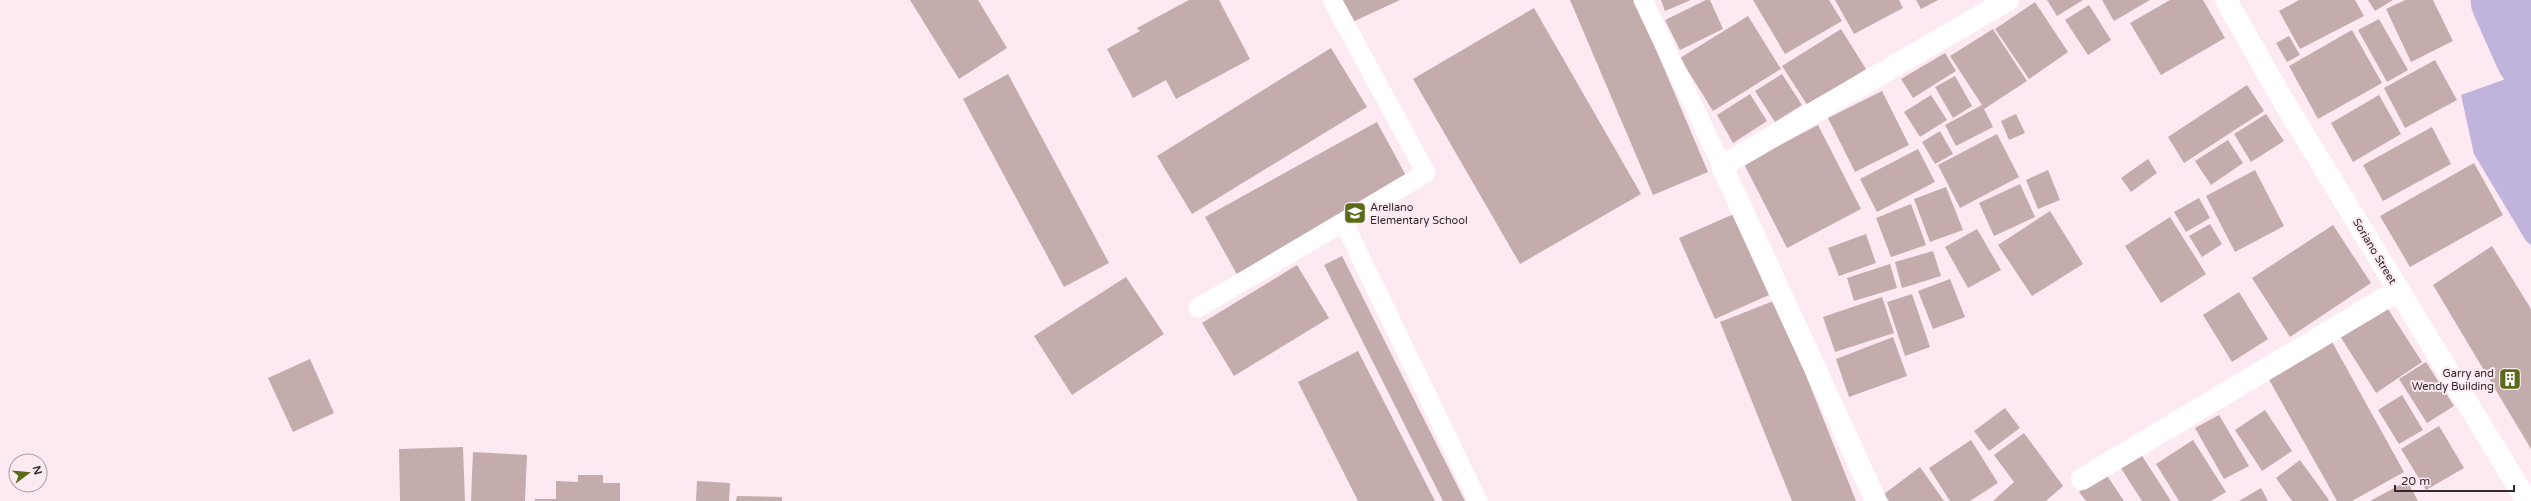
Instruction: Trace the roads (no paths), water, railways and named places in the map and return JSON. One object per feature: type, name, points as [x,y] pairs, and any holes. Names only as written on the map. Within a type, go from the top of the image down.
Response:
[{"type":"street","points":[[1876,501],[1722,166],[2008,0]]},
{"type":"street","name":"Soriano Street","points":[[2226,0],[2281,97],[2528,501]]},
{"type":"street","points":[[2082,479],[2399,290]]},
{"type":"lane","points":[[1198,308],[1344,223],[1426,173],[1332,0]]},
{"type":"lane","points":[[1643,0],[1722,166]]},
{"type":"lane","points":[[1344,223],[1478,501]]},
{"type":"waterway","points":[[2506,0],[2531,56]]},
{"type":"place","name":"Arellano Elementary School","points":[[1355,213]]},
{"type":"place","name":"Garry and Wendy Building","points":[[2510,379]]}]
